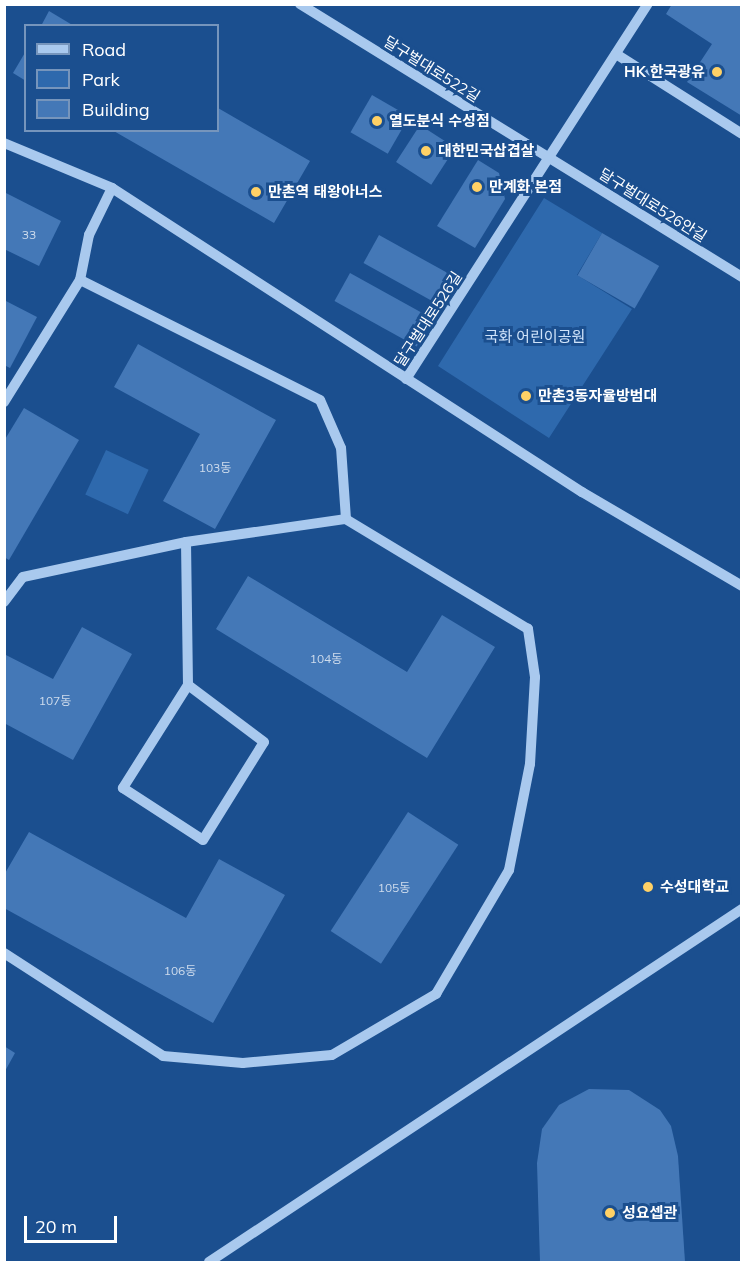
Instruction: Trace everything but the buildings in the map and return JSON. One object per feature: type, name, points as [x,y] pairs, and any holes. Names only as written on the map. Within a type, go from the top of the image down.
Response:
[{"type":"street","name":"달구벌대로522길","points":[[300,4],[549,158]]},
{"type":"street","name":"달구벌대로526길","points":[[648,4],[406,379],[582,492],[741,586]]},
{"type":"street","points":[[616,54],[741,134]]},
{"type":"street","points":[[4,143],[112,188],[406,379]]},
{"type":"street","name":"달구벌대로526안길","points":[[549,158],[741,277]]},
{"type":"street","points":[[4,402],[80,280],[89,235],[112,188]]},
{"type":"street","points":[[80,280],[320,400],[341,448],[346,519]]},
{"type":"street","points":[[4,602],[23,577],[186,542],[346,519],[528,629],[535,677],[530,764],[509,870],[436,994],[332,1055],[243,1063],[163,1056],[4,953]]},
{"type":"street","points":[[186,542],[188,685],[123,788],[203,840],[264,742],[188,685]]},
{"type":"street","points":[[209,1263],[741,909]]},
{"type":"green space","name":"국화 어린이공원","points":[[544,198],[602,233],[577,275],[632,309],[549,438],[438,366]]},
{"type":"green space","points":[[106,450],[149,470],[128,514],[85,494]]},
{"type":"place","name":"HK 한국광유","points":[[717,72]]},
{"type":"place","name":"열도분식 수성점","points":[[377,121]]},
{"type":"place","name":"대한민국삽겹살","points":[[426,151]]},
{"type":"place","name":"만계화 본점","points":[[477,187]]},
{"type":"place","name":"만촌역 태왕아너스","points":[[256,192]]},
{"type":"place","name":"만촌3동자율방범대","points":[[526,396]]},
{"type":"place","name":"수성대학교","points":[[648,887]]},
{"type":"place","name":"성요셉관","points":[[610,1213]]}]
